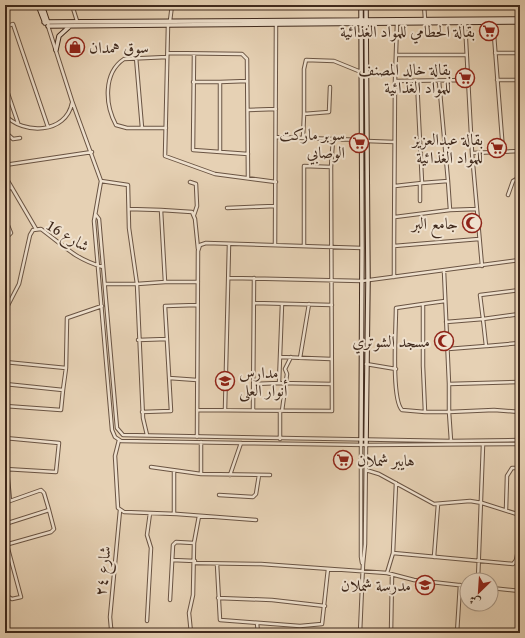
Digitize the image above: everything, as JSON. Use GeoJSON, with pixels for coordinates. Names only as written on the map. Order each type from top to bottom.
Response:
{"type":"FeatureCollection","features":[{"type":"Feature","properties":{"kind":"street"},"geometry":{"type":"LineString","coordinates":[[38,5],[44,22],[48,24],[72,25],[169,23],[520,22]]}},
{"type":"Feature","properties":{"kind":"street"},"geometry":{"type":"LineString","coordinates":[[42,5],[72,101],[92,152],[101,181],[94,221],[112,430],[115,437],[119,440],[241,443],[360,445],[520,444]]}},
{"type":"Feature","properties":{"kind":"street"},"geometry":{"type":"LineString","coordinates":[[72,5],[77,21]]}},
{"type":"Feature","properties":{"kind":"street"},"geometry":{"type":"LineString","coordinates":[[172,5],[169,23],[165,156],[215,174],[276,182]]}},
{"type":"Feature","properties":{"kind":"street"},"geometry":{"type":"LineString","coordinates":[[361,5],[362,281],[360,445],[361,557],[363,564]]}},
{"type":"Feature","properties":{"kind":"street"},"geometry":{"type":"LineString","coordinates":[[360,633],[362,572],[365,557],[368,281],[366,5]]}},
{"type":"Feature","properties":{"kind":"street"},"geometry":{"type":"LineString","coordinates":[[424,5],[425,20]]}},
{"type":"Feature","properties":{"kind":"street"},"geometry":{"type":"LineString","coordinates":[[366,22],[520,19]]}},
{"type":"Feature","properties":{"kind":"street"},"geometry":{"type":"LineString","coordinates":[[48,24],[77,21],[169,23]]}},
{"type":"Feature","properties":{"kind":"street"},"geometry":{"type":"LineString","coordinates":[[465,22],[472,152],[482,266]]}},
{"type":"Feature","properties":{"kind":"street"},"geometry":{"type":"LineString","coordinates":[[493,22],[496,80],[503,151]]}},
{"type":"Feature","properties":{"kind":"street"},"geometry":{"type":"LineString","coordinates":[[275,244],[276,23]]}},
{"type":"Feature","properties":{"kind":"street"},"geometry":{"type":"LineString","coordinates":[[394,277],[396,23]]}},
{"type":"Feature","properties":{"kind":"street"},"geometry":{"type":"LineString","coordinates":[[5,27],[13,24],[48,127]]}},
{"type":"Feature","properties":{"kind":"street"},"geometry":{"type":"LineString","coordinates":[[56,50],[59,36],[63,31],[72,25]]}},
{"type":"Feature","properties":{"kind":"street"},"geometry":{"type":"LineString","coordinates":[[495,53],[520,53]]}},
{"type":"Feature","properties":{"kind":"street"},"geometry":{"type":"LineString","coordinates":[[194,54],[193,150],[248,154]]}},
{"type":"Feature","properties":{"kind":"street"},"geometry":{"type":"LineString","coordinates":[[166,128],[120,128],[116,125],[107,96],[109,82],[120,61],[124,59],[168,55],[242,54],[247,59],[248,178]]}},
{"type":"Feature","properties":{"kind":"street"},"geometry":{"type":"LineString","coordinates":[[396,55],[466,55]]}},
{"type":"Feature","properties":{"kind":"street"},"geometry":{"type":"LineString","coordinates":[[136,58],[142,128]]}},
{"type":"Feature","properties":{"kind":"street"},"geometry":{"type":"LineString","coordinates":[[303,138],[304,68],[306,60],[334,61],[361,72]]}},
{"type":"Feature","properties":{"kind":"street"},"geometry":{"type":"LineString","coordinates":[[395,81],[467,80]]}},
{"type":"Feature","properties":{"kind":"street"},"geometry":{"type":"LineString","coordinates":[[496,80],[520,80]]}},
{"type":"Feature","properties":{"kind":"street"},"geometry":{"type":"LineString","coordinates":[[193,82],[247,81]]}},
{"type":"Feature","properties":{"kind":"street"},"geometry":{"type":"LineString","coordinates":[[417,81],[421,183],[420,201]]}},
{"type":"Feature","properties":{"kind":"street"},"geometry":{"type":"LineString","coordinates":[[439,81],[450,210]]}},
{"type":"Feature","properties":{"kind":"street"},"geometry":{"type":"LineString","coordinates":[[220,82],[220,152]]}},
{"type":"Feature","properties":{"kind":"street"},"geometry":{"type":"LineString","coordinates":[[5,85],[18,124]]}},
{"type":"Feature","properties":{"kind":"street"},"geometry":{"type":"LineString","coordinates":[[304,114],[329,112],[330,87]]}},
{"type":"Feature","properties":{"kind":"street"},"geometry":{"type":"LineString","coordinates":[[5,115],[18,124],[37,128],[48,127],[61,122],[66,118],[70,112],[72,101]]}},
{"type":"Feature","properties":{"kind":"street"},"geometry":{"type":"LineString","coordinates":[[248,110],[276,109]]}},
{"type":"Feature","properties":{"kind":"street"},"geometry":{"type":"LineString","coordinates":[[5,132],[13,139],[20,138]]}},
{"type":"Feature","properties":{"kind":"street"},"geometry":{"type":"LineString","coordinates":[[276,137],[362,140]]}},
{"type":"Feature","properties":{"kind":"street"},"geometry":{"type":"LineString","coordinates":[[197,410],[332,411],[331,359],[333,280],[331,167],[333,140]]}},
{"type":"Feature","properties":{"kind":"street"},"geometry":{"type":"LineString","coordinates":[[367,141],[394,142]]}},
{"type":"Feature","properties":{"kind":"street"},"geometry":{"type":"LineString","coordinates":[[472,152],[520,151]]}},
{"type":"Feature","properties":{"kind":"street"},"geometry":{"type":"LineString","coordinates":[[5,165],[92,152]]}},
{"type":"Feature","properties":{"kind":"street"},"geometry":{"type":"LineString","coordinates":[[304,246],[304,166],[331,167]]}},
{"type":"Feature","properties":{"kind":"street"},"geometry":{"type":"LineString","coordinates":[[5,176],[36,229]]}},
{"type":"Feature","properties":{"kind":"street"},"geometry":{"type":"LineString","coordinates":[[508,195],[513,181],[520,177]]}},
{"type":"Feature","properties":{"kind":"street"},"geometry":{"type":"LineString","coordinates":[[101,181],[128,185],[129,228],[137,284],[142,412],[147,435]]}},
{"type":"Feature","properties":{"kind":"street"},"geometry":{"type":"LineString","coordinates":[[190,182],[196,184],[197,206],[194,216],[198,251],[197,437]]}},
{"type":"Feature","properties":{"kind":"street"},"geometry":{"type":"LineString","coordinates":[[395,186],[448,182]]}},
{"type":"Feature","properties":{"kind":"street"},"geometry":{"type":"LineString","coordinates":[[5,192],[11,187]]}},
{"type":"Feature","properties":{"kind":"street"},"geometry":{"type":"LineString","coordinates":[[227,208],[275,206]]}},
{"type":"Feature","properties":{"kind":"street"},"geometry":{"type":"LineString","coordinates":[[129,209],[192,212],[194,216]]}},
{"type":"Feature","properties":{"kind":"street"},"geometry":{"type":"LineString","coordinates":[[395,217],[450,210],[477,209]]}},
{"type":"Feature","properties":{"kind":"street"},"geometry":{"type":"LineString","coordinates":[[161,210],[165,282]]}},
{"type":"Feature","properties":{"kind":"street"},"geometry":{"type":"LineString","coordinates":[[96,215],[99,218],[104,267],[117,428],[123,435],[360,440],[520,440]]}},
{"type":"Feature","properties":{"kind":"street"},"geometry":{"type":"LineString","coordinates":[[5,218],[11,233],[5,239]]}},
{"type":"Feature","properties":{"kind":"street","name":"شارع 16"},"geometry":{"type":"LineString","coordinates":[[5,311],[19,284],[30,235],[33,230],[41,229],[72,254],[104,267]]}},
{"type":"Feature","properties":{"kind":"street"},"geometry":{"type":"LineString","coordinates":[[394,246],[479,239]]}},
{"type":"Feature","properties":{"kind":"street"},"geometry":{"type":"LineString","coordinates":[[198,251],[200,245],[206,243],[275,244],[362,248]]}},
{"type":"Feature","properties":{"kind":"street"},"geometry":{"type":"LineString","coordinates":[[225,410],[229,244]]}},
{"type":"Feature","properties":{"kind":"street"},"geometry":{"type":"LineString","coordinates":[[229,278],[368,281],[519,260],[520,294]]}},
{"type":"Feature","properties":{"kind":"street"},"geometry":{"type":"LineString","coordinates":[[444,271],[451,441]]}},
{"type":"Feature","properties":{"kind":"street"},"geometry":{"type":"LineString","coordinates":[[253,410],[254,278]]}},
{"type":"Feature","properties":{"kind":"street"},"geometry":{"type":"LineString","coordinates":[[105,284],[198,282]]}},
{"type":"Feature","properties":{"kind":"street"},"geometry":{"type":"LineString","coordinates":[[486,346],[480,295],[520,290]]}},
{"type":"Feature","properties":{"kind":"street"},"geometry":{"type":"LineString","coordinates":[[445,301],[396,308],[397,404],[402,410],[425,412],[494,410],[520,412]]}},
{"type":"Feature","properties":{"kind":"street"},"geometry":{"type":"LineString","coordinates":[[254,303],[332,305]]}},
{"type":"Feature","properties":{"kind":"street"},"geometry":{"type":"LineString","coordinates":[[278,383],[282,304]]}},
{"type":"Feature","properties":{"kind":"street"},"geometry":{"type":"LineString","coordinates":[[300,358],[309,304]]}},
{"type":"Feature","properties":{"kind":"street"},"geometry":{"type":"LineString","coordinates":[[423,304],[425,412]]}},
{"type":"Feature","properties":{"kind":"street"},"geometry":{"type":"LineString","coordinates":[[142,412],[171,411],[165,306],[197,305]]}},
{"type":"Feature","properties":{"kind":"street"},"geometry":{"type":"LineString","coordinates":[[5,406],[62,410],[66,368],[67,318],[102,306]]}},
{"type":"Feature","properties":{"kind":"street"},"geometry":{"type":"LineString","coordinates":[[446,322],[520,314]]}},
{"type":"Feature","properties":{"kind":"street"},"geometry":{"type":"LineString","coordinates":[[138,340],[166,339]]}},
{"type":"Feature","properties":{"kind":"street"},"geometry":{"type":"LineString","coordinates":[[448,349],[520,343]]}},
{"type":"Feature","properties":{"kind":"street"},"geometry":{"type":"LineString","coordinates":[[280,357],[331,359]]}},
{"type":"Feature","properties":{"kind":"street"},"geometry":{"type":"LineString","coordinates":[[280,438],[281,411],[287,371],[285,369],[291,357]]}},
{"type":"Feature","properties":{"kind":"street"},"geometry":{"type":"LineString","coordinates":[[5,362],[66,368]]}},
{"type":"Feature","properties":{"kind":"street"},"geometry":{"type":"LineString","coordinates":[[366,364],[396,369]]}},
{"type":"Feature","properties":{"kind":"street"},"geometry":{"type":"LineString","coordinates":[[169,378],[197,380]]}},
{"type":"Feature","properties":{"kind":"street"},"geometry":{"type":"LineString","coordinates":[[449,384],[520,382]]}},
{"type":"Feature","properties":{"kind":"street"},"geometry":{"type":"LineString","coordinates":[[5,384],[63,390]]}},
{"type":"Feature","properties":{"kind":"street"},"geometry":{"type":"LineString","coordinates":[[253,384],[332,384]]}},
{"type":"Feature","properties":{"kind":"street"},"geometry":{"type":"LineString","coordinates":[[5,438],[59,443],[56,472],[6,469],[10,501]]}},
{"type":"Feature","properties":{"kind":"street","name":"شارع ٢٤"},"geometry":{"type":"LineString","coordinates":[[114,633],[111,628],[110,617],[120,510],[118,508],[115,456],[119,440]]}},
{"type":"Feature","properties":{"kind":"street"},"geometry":{"type":"LineString","coordinates":[[201,442],[201,474]]}},
{"type":"Feature","properties":{"kind":"street"},"geometry":{"type":"LineString","coordinates":[[230,475],[241,443]]}},
{"type":"Feature","properties":{"kind":"street"},"geometry":{"type":"LineString","coordinates":[[478,572],[483,444]]}},
{"type":"Feature","properties":{"kind":"street"},"geometry":{"type":"LineString","coordinates":[[151,467],[201,474],[270,475]]}},
{"type":"Feature","properties":{"kind":"street"},"geometry":{"type":"LineString","coordinates":[[506,510],[507,476],[512,468],[520,468]]}},
{"type":"Feature","properties":{"kind":"street"},"geometry":{"type":"LineString","coordinates":[[366,470],[396,483],[428,501],[438,504],[456,501],[482,503],[519,514]]}},
{"type":"Feature","properties":{"kind":"street"},"geometry":{"type":"LineString","coordinates":[[174,471],[174,514]]}},
{"type":"Feature","properties":{"kind":"street"},"geometry":{"type":"LineString","coordinates":[[218,496],[253,497],[256,494],[259,475]]}},
{"type":"Feature","properties":{"kind":"street"},"geometry":{"type":"LineString","coordinates":[[387,573],[393,553],[396,483]]}},
{"type":"Feature","properties":{"kind":"street"},"geometry":{"type":"LineString","coordinates":[[5,503],[41,490],[44,493],[54,529],[51,532],[6,545],[21,597],[12,599],[5,595]]}},
{"type":"Feature","properties":{"kind":"street"},"geometry":{"type":"LineString","coordinates":[[434,557],[438,504]]}},
{"type":"Feature","properties":{"kind":"street"},"geometry":{"type":"LineString","coordinates":[[5,524],[49,510]]}},
{"type":"Feature","properties":{"kind":"street"},"geometry":{"type":"LineString","coordinates":[[120,510],[124,512],[256,520]]}},
{"type":"Feature","properties":{"kind":"street"},"geometry":{"type":"LineString","coordinates":[[147,621],[151,548],[147,535],[150,513]]}},
{"type":"Feature","properties":{"kind":"street"},"geometry":{"type":"LineString","coordinates":[[191,633],[189,612],[193,595],[195,562],[194,543],[198,516]]}},
{"type":"Feature","properties":{"kind":"street"},"geometry":{"type":"LineString","coordinates":[[393,553],[514,563],[520,541]]}},
{"type":"Feature","properties":{"kind":"street"},"geometry":{"type":"LineString","coordinates":[[170,600],[174,543],[194,543]]}},
{"type":"Feature","properties":{"kind":"street"},"geometry":{"type":"LineString","coordinates":[[172,560],[217,564],[261,564],[387,573],[414,580],[459,585]]}},
{"type":"Feature","properties":{"kind":"street"},"geometry":{"type":"LineString","coordinates":[[217,564],[220,620],[320,626],[323,622],[328,569]]}},
{"type":"Feature","properties":{"kind":"street"},"geometry":{"type":"LineString","coordinates":[[392,575],[391,632],[413,633]]}},
{"type":"Feature","properties":{"kind":"street"},"geometry":{"type":"LineString","coordinates":[[499,589],[520,591]]}},
{"type":"Feature","properties":{"kind":"street"},"geometry":{"type":"LineString","coordinates":[[218,598],[272,600],[325,606]]}},
{"type":"Feature","properties":{"kind":"street"},"geometry":{"type":"LineString","coordinates":[[457,633],[459,601]]}},
{"type":"Feature","properties":{"kind":"street"},"geometry":{"type":"LineString","coordinates":[[258,623],[258,633]]}},
{"type":"Feature","properties":{"kind":"place","name":"بقالة الحطامي للمواد الغذائية"},"geometry":{"type":"Point","coordinates":[489,31]}},
{"type":"Feature","properties":{"kind":"place","name":"سوق همدان"},"geometry":{"type":"Point","coordinates":[75,47]}},
{"type":"Feature","properties":{"kind":"place","name":"بقالة خالد المصنف للمواد الغذائية"},"geometry":{"type":"Point","coordinates":[465,78]}},
{"type":"Feature","properties":{"kind":"place","name":"سوبر ماركت الوصابي"},"geometry":{"type":"Point","coordinates":[359,143]}},
{"type":"Feature","properties":{"kind":"place","name":"بقالة عبدالعزيز للمواد الغذائية"},"geometry":{"type":"Point","coordinates":[497,148]}},
{"type":"Feature","properties":{"kind":"place","name":"جامع البر"},"geometry":{"type":"Point","coordinates":[472,223]}},
{"type":"Feature","properties":{"kind":"place","name":"مسجد الشوتري"},"geometry":{"type":"Point","coordinates":[444,341]}},
{"type":"Feature","properties":{"kind":"place","name":"مدارس أنوار العلى"},"geometry":{"type":"Point","coordinates":[225,381]}},
{"type":"Feature","properties":{"kind":"place","name":"هايبر شملان"},"geometry":{"type":"Point","coordinates":[343,460]}},
{"type":"Feature","properties":{"kind":"place","name":"مدرسة شملان"},"geometry":{"type":"Point","coordinates":[425,585]}}]}
